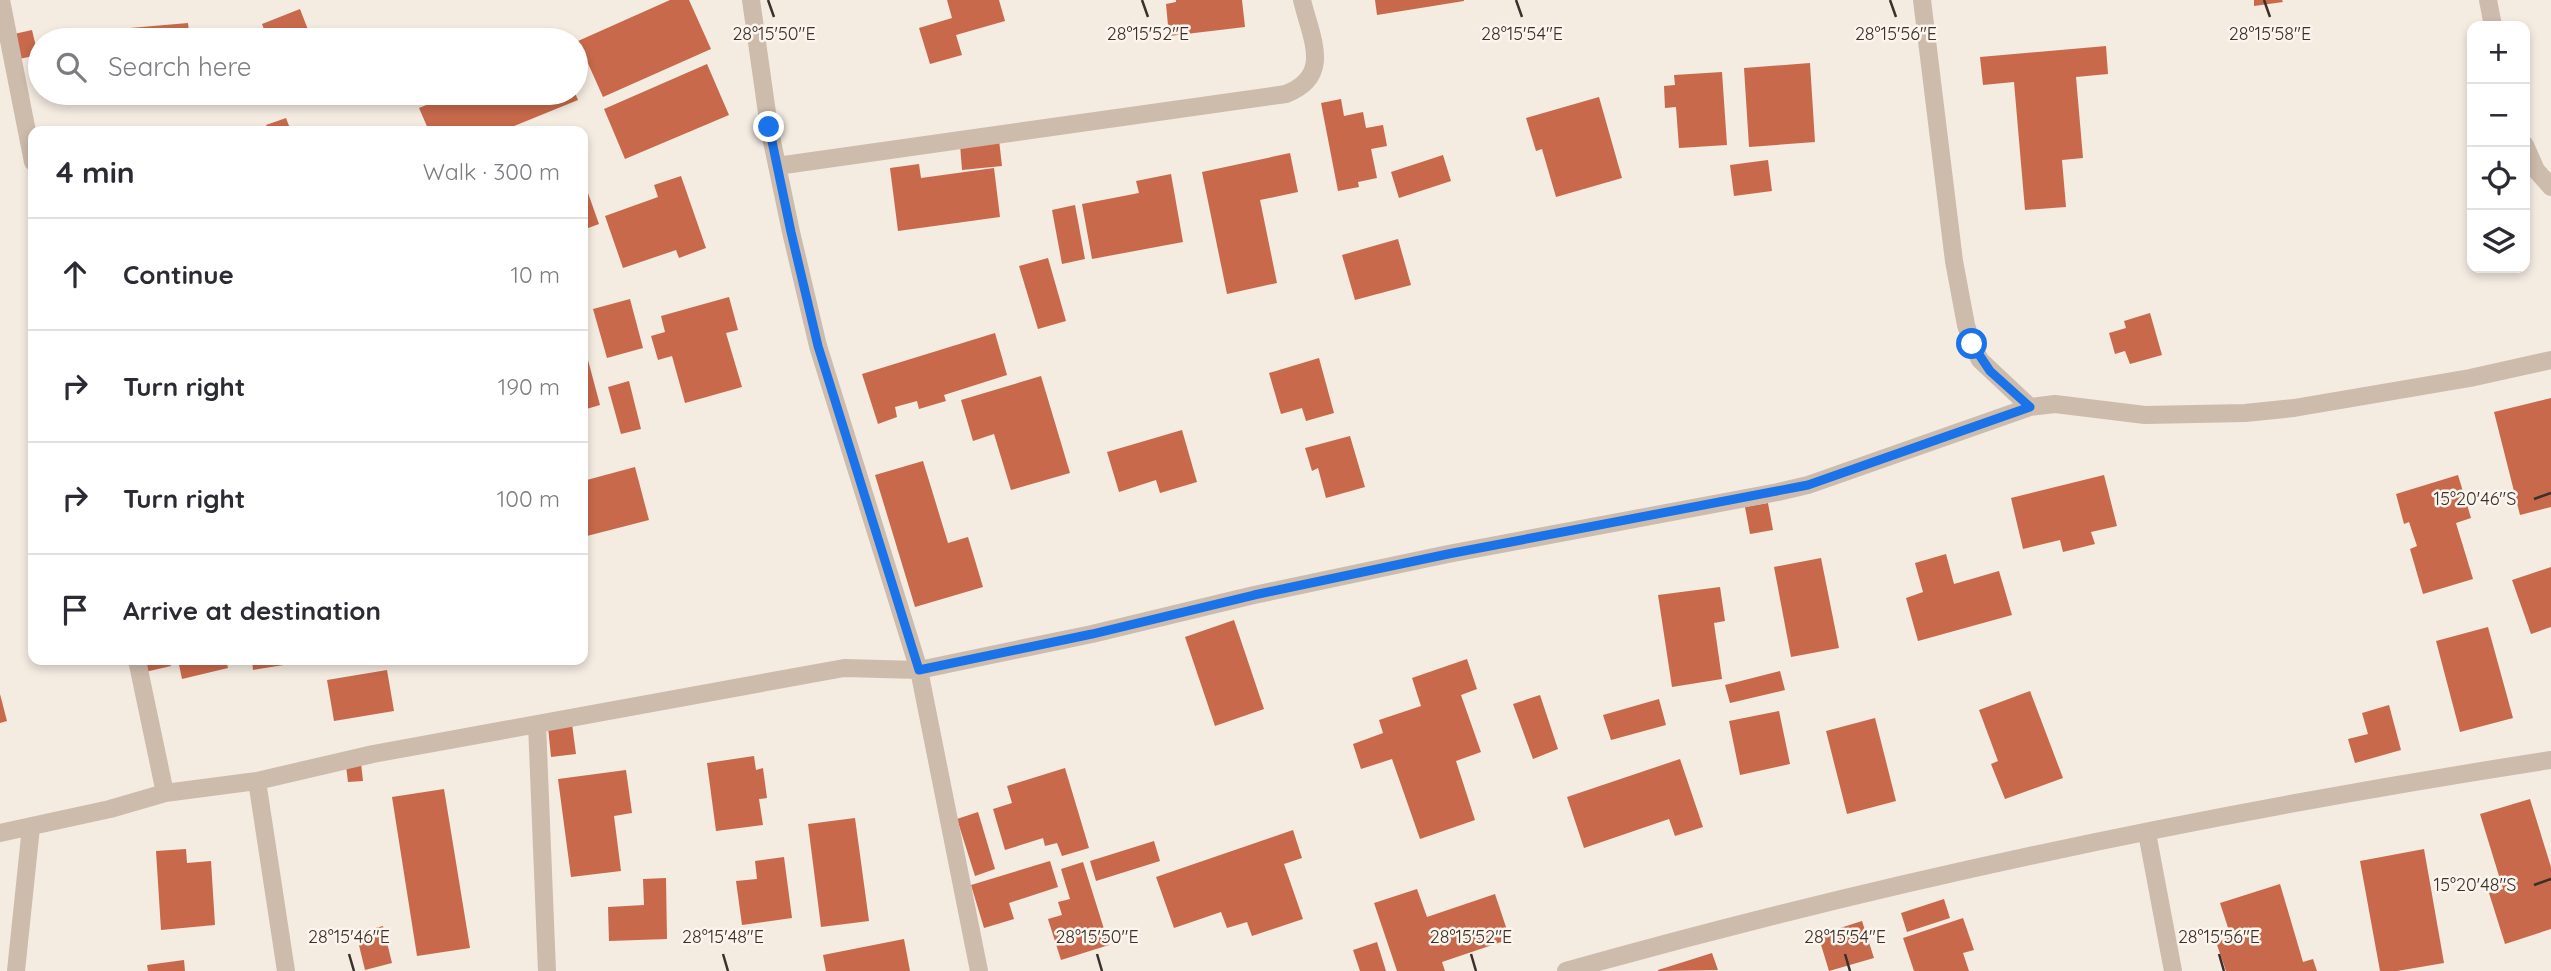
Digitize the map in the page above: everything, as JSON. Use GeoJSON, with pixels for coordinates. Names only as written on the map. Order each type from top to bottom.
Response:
{"type":"FeatureCollection","features":[{"type":"Feature","properties":{"kind":"street"},"geometry":{"type":"LineString","coordinates":[[1,0],[28,137]]}},
{"type":"Feature","properties":{"kind":"street"},"geometry":{"type":"LineString","coordinates":[[751,0],[777,166],[818,346],[919,670],[979,971]]}},
{"type":"Feature","properties":{"kind":"street"},"geometry":{"type":"LineString","coordinates":[[777,166],[1286,94],[1308,82],[1314,72],[1315,57],[1302,0]]}},
{"type":"Feature","properties":{"kind":"street"},"geometry":{"type":"LineString","coordinates":[[1922,0],[1954,261],[1966,325],[1980,360],[2030,407]]}},
{"type":"Feature","properties":{"kind":"street"},"geometry":{"type":"LineString","coordinates":[[2488,0],[2492,21]]}},
{"type":"Feature","properties":{"kind":"street"},"geometry":{"type":"LineString","coordinates":[[2526,147],[2536,170],[2551,187]]}},
{"type":"Feature","properties":{"kind":"street"},"geometry":{"type":"LineString","coordinates":[[0,833],[110,809],[165,793],[257,781],[373,754],[844,667],[919,670],[1435,557],[1808,485],[2030,407],[2055,404],[2145,415],[2245,413],[2294,408],[2429,385],[2551,360]]}},
{"type":"Feature","properties":{"kind":"street"},"geometry":{"type":"LineString","coordinates":[[138,665],[165,793]]}},
{"type":"Feature","properties":{"kind":"street"},"geometry":{"type":"LineString","coordinates":[[537,724],[547,971]]}},
{"type":"Feature","properties":{"kind":"street"},"geometry":{"type":"LineString","coordinates":[[1566,971],[1844,897],[2269,808],[2551,760]]}},
{"type":"Feature","properties":{"kind":"street"},"geometry":{"type":"LineString","coordinates":[[257,781],[286,971]]}},
{"type":"Feature","properties":{"kind":"street"},"geometry":{"type":"LineString","coordinates":[[16,971],[32,827]]}},
{"type":"Feature","properties":{"kind":"street"},"geometry":{"type":"LineString","coordinates":[[2147,833],[2173,971]]}},
{"type":"Feature","properties":{"kind":"building"},"geometry":{"type":"Polygon","coordinates":[[[670,0],[689,0],[711,49],[603,97],[588,63],[588,37],[670,0]]]}},
{"type":"Feature","properties":{"kind":"building"},"geometry":{"type":"Polygon","coordinates":[[[947,0],[999,0],[1005,21],[956,35],[962,55],[930,64],[919,28],[952,18],[947,0]]]}},
{"type":"Feature","properties":{"kind":"building"},"geometry":{"type":"Polygon","coordinates":[[[1176,0],[1242,0],[1245,27],[1169,36],[1166,4],[1176,0]]]}},
{"type":"Feature","properties":{"kind":"building"},"geometry":{"type":"Polygon","coordinates":[[[1375,0],[1464,0],[1464,1],[1377,15],[1375,0]]]}},
{"type":"Feature","properties":{"kind":"building"},"geometry":{"type":"Polygon","coordinates":[[[2254,0],[2282,0],[2283,2],[2254,6],[2254,0]]]}},
{"type":"Feature","properties":{"kind":"building"},"geometry":{"type":"Polygon","coordinates":[[[300,9],[307,28],[264,28],[262,24],[300,9]]]}},
{"type":"Feature","properties":{"kind":"building"},"geometry":{"type":"Polygon","coordinates":[[[188,23],[189,28],[130,28],[188,23]]]}},
{"type":"Feature","properties":{"kind":"building"},"geometry":{"type":"Polygon","coordinates":[[[28,31],[28,57],[19,59],[14,34],[28,31]]]}},
{"type":"Feature","properties":{"kind":"building"},"geometry":{"type":"Polygon","coordinates":[[[2106,46],[2108,74],[2076,77],[2083,158],[2062,160],[2066,207],[2025,210],[2014,82],[1983,85],[1980,57],[2106,46]]]}},
{"type":"Feature","properties":{"kind":"building"},"geometry":{"type":"Polygon","coordinates":[[[1810,63],[1815,142],[1749,147],[1744,68],[1810,63]]]}},
{"type":"Feature","properties":{"kind":"building"},"geometry":{"type":"Polygon","coordinates":[[[707,64],[729,115],[625,159],[604,109],[707,64]]]}},
{"type":"Feature","properties":{"kind":"building"},"geometry":{"type":"Polygon","coordinates":[[[1722,72],[1727,145],[1679,148],[1676,107],[1665,108],[1664,86],[1675,85],[1674,75],[1722,72]]]}},
{"type":"Feature","properties":{"kind":"building"},"geometry":{"type":"Polygon","coordinates":[[[1599,97],[1622,178],[1556,197],[1542,149],[1536,151],[1526,118],[1599,97]]]}},
{"type":"Feature","properties":{"kind":"building"},"geometry":{"type":"Polygon","coordinates":[[[1341,99],[1344,116],[1363,112],[1366,128],[1383,125],[1387,146],[1371,149],[1377,178],[1358,182],[1359,187],[1338,191],[1321,103],[1341,99]]]}},
{"type":"Feature","properties":{"kind":"building"},"geometry":{"type":"Polygon","coordinates":[[[426,105],[566,105],[514,126],[427,126],[419,108],[426,105]]]}},
{"type":"Feature","properties":{"kind":"building"},"geometry":{"type":"Polygon","coordinates":[[[286,118],[289,126],[266,126],[286,118]]]}},
{"type":"Feature","properties":{"kind":"building"},"geometry":{"type":"Polygon","coordinates":[[[999,140],[1002,166],[962,170],[960,144],[999,140]]]}},
{"type":"Feature","properties":{"kind":"building"},"geometry":{"type":"Polygon","coordinates":[[[1290,153],[1298,192],[1260,200],[1277,283],[1227,294],[1202,172],[1290,153]]]}},
{"type":"Feature","properties":{"kind":"building"},"geometry":{"type":"Polygon","coordinates":[[[1443,155],[1451,181],[1399,198],[1391,172],[1443,155]]]}},
{"type":"Feature","properties":{"kind":"building"},"geometry":{"type":"Polygon","coordinates":[[[1768,160],[1772,191],[1734,196],[1730,165],[1768,160]]]}},
{"type":"Feature","properties":{"kind":"building"},"geometry":{"type":"Polygon","coordinates":[[[919,164],[921,178],[994,168],[1000,217],[898,231],[890,168],[919,164]]]}},
{"type":"Feature","properties":{"kind":"building"},"geometry":{"type":"Polygon","coordinates":[[[1171,174],[1183,242],[1092,259],[1082,204],[1139,193],[1136,181],[1171,174]]]}},
{"type":"Feature","properties":{"kind":"building"},"geometry":{"type":"Polygon","coordinates":[[[681,176],[706,248],[679,258],[676,250],[623,268],[605,216],[658,197],[654,185],[681,176]]]}},
{"type":"Feature","properties":{"kind":"building"},"geometry":{"type":"Polygon","coordinates":[[[588,193],[599,224],[588,228],[588,193]]]}},
{"type":"Feature","properties":{"kind":"building"},"geometry":{"type":"Polygon","coordinates":[[[1075,205],[1085,259],[1062,264],[1052,210],[1075,205]]]}},
{"type":"Feature","properties":{"kind":"building"},"geometry":{"type":"Polygon","coordinates":[[[1398,239],[1411,285],[1355,300],[1342,255],[1398,239]]]}},
{"type":"Feature","properties":{"kind":"building"},"geometry":{"type":"Polygon","coordinates":[[[1048,258],[1066,321],[1038,329],[1019,266],[1048,258]]]}},
{"type":"Feature","properties":{"kind":"building"},"geometry":{"type":"Polygon","coordinates":[[[729,297],[738,330],[726,333],[742,387],[685,403],[672,356],[658,360],[651,336],[665,332],[661,316],[729,297]]]}},
{"type":"Feature","properties":{"kind":"building"},"geometry":{"type":"Polygon","coordinates":[[[630,299],[643,348],[607,358],[593,309],[630,299]]]}},
{"type":"Feature","properties":{"kind":"building"},"geometry":{"type":"Polygon","coordinates":[[[2150,313],[2162,355],[2130,364],[2125,351],[2115,354],[2109,333],[2126,328],[2124,321],[2150,313]]]}},
{"type":"Feature","properties":{"kind":"building"},"geometry":{"type":"Polygon","coordinates":[[[995,333],[1007,375],[944,395],[946,401],[919,409],[917,401],[895,407],[897,417],[878,424],[862,374],[995,333]]]}},
{"type":"Feature","properties":{"kind":"building"},"geometry":{"type":"Polygon","coordinates":[[[1319,358],[1334,413],[1306,421],[1302,408],[1281,414],[1269,373],[1319,358]]]}},
{"type":"Feature","properties":{"kind":"building"},"geometry":{"type":"Polygon","coordinates":[[[588,360],[600,405],[588,409],[588,360]]]}},
{"type":"Feature","properties":{"kind":"building"},"geometry":{"type":"Polygon","coordinates":[[[1041,376],[1070,473],[1011,490],[994,434],[973,441],[961,400],[1041,376]]]}},
{"type":"Feature","properties":{"kind":"building"},"geometry":{"type":"Polygon","coordinates":[[[629,381],[641,429],[621,434],[608,387],[629,381]]]}},
{"type":"Feature","properties":{"kind":"building"},"geometry":{"type":"Polygon","coordinates":[[[2551,398],[2551,507],[2520,515],[2494,412],[2551,398]]]}},
{"type":"Feature","properties":{"kind":"building"},"geometry":{"type":"Polygon","coordinates":[[[1182,430],[1197,482],[1160,493],[1156,480],[1119,492],[1107,452],[1182,430]]]}},
{"type":"Feature","properties":{"kind":"building"},"geometry":{"type":"Polygon","coordinates":[[[1350,436],[1365,487],[1326,498],[1318,468],[1312,471],[1305,448],[1350,436]]]}},
{"type":"Feature","properties":{"kind":"building"},"geometry":{"type":"Polygon","coordinates":[[[923,461],[948,543],[968,537],[983,587],[915,607],[875,475],[923,461]]]}},
{"type":"Feature","properties":{"kind":"building"},"geometry":{"type":"Polygon","coordinates":[[[635,467],[649,520],[588,536],[588,480],[635,467]]]}},
{"type":"Feature","properties":{"kind":"building"},"geometry":{"type":"Polygon","coordinates":[[[2104,475],[2117,526],[2091,532],[2095,544],[2063,552],[2060,540],[2023,549],[2011,498],[2104,475]]]}},
{"type":"Feature","properties":{"kind":"building"},"geometry":{"type":"Polygon","coordinates":[[[2458,475],[2471,518],[2456,523],[2473,579],[2423,594],[2410,549],[2417,546],[2409,522],[2404,524],[2396,494],[2458,475]]]}},
{"type":"Feature","properties":{"kind":"building"},"geometry":{"type":"Polygon","coordinates":[[[1768,503],[1773,530],[1750,534],[1745,507],[1768,503]]]}},
{"type":"Feature","properties":{"kind":"building"},"geometry":{"type":"Polygon","coordinates":[[[1946,554],[1954,584],[1999,571],[2012,615],[1918,641],[1906,598],[1923,592],[1915,563],[1946,554]]]}},
{"type":"Feature","properties":{"kind":"building"},"geometry":{"type":"Polygon","coordinates":[[[1821,558],[1839,648],[1791,657],[1774,567],[1821,558]]]}},
{"type":"Feature","properties":{"kind":"building"},"geometry":{"type":"Polygon","coordinates":[[[2551,567],[2551,627],[2531,634],[2512,580],[2551,567]]]}},
{"type":"Feature","properties":{"kind":"building"},"geometry":{"type":"Polygon","coordinates":[[[1720,587],[1725,621],[1714,623],[1722,679],[1672,687],[1658,595],[1720,587]]]}},
{"type":"Feature","properties":{"kind":"building"},"geometry":{"type":"Polygon","coordinates":[[[1234,620],[1264,709],[1215,726],[1185,637],[1234,620]]]}},
{"type":"Feature","properties":{"kind":"building"},"geometry":{"type":"Polygon","coordinates":[[[2488,627],[2513,718],[2460,732],[2436,641],[2488,627]]]}},
{"type":"Feature","properties":{"kind":"building"},"geometry":{"type":"Polygon","coordinates":[[[1467,659],[1477,689],[1461,695],[1481,752],[1456,761],[1475,820],[1420,839],[1392,759],[1361,769],[1353,744],[1383,733],[1379,720],[1421,706],[1412,678],[1467,659]]]}},
{"type":"Feature","properties":{"kind":"building"},"geometry":{"type":"Polygon","coordinates":[[[143,665],[171,666],[145,672],[143,665]]]}},
{"type":"Feature","properties":{"kind":"building"},"geometry":{"type":"Polygon","coordinates":[[[179,665],[227,665],[228,668],[182,679],[179,665]]]}},
{"type":"Feature","properties":{"kind":"building"},"geometry":{"type":"Polygon","coordinates":[[[252,665],[284,665],[253,670],[252,665]]]}},
{"type":"Feature","properties":{"kind":"building"},"geometry":{"type":"Polygon","coordinates":[[[387,670],[394,711],[334,721],[327,680],[387,670]]]}},
{"type":"Feature","properties":{"kind":"building"},"geometry":{"type":"Polygon","coordinates":[[[1780,671],[1785,690],[1730,703],[1725,685],[1780,671]]]}},
{"type":"Feature","properties":{"kind":"building"},"geometry":{"type":"Polygon","coordinates":[[[2030,691],[2063,778],[2005,799],[1991,764],[1998,761],[1979,710],[2030,691]]]}},
{"type":"Feature","properties":{"kind":"building"},"geometry":{"type":"Polygon","coordinates":[[[0,694],[7,721],[0,723],[0,694]]]}},
{"type":"Feature","properties":{"kind":"building"},"geometry":{"type":"Polygon","coordinates":[[[1540,695],[1558,749],[1533,759],[1513,704],[1540,695]]]}},
{"type":"Feature","properties":{"kind":"building"},"geometry":{"type":"Polygon","coordinates":[[[1659,699],[1666,725],[1611,740],[1603,715],[1659,699]]]}},
{"type":"Feature","properties":{"kind":"building"},"geometry":{"type":"Polygon","coordinates":[[[2389,705],[2401,750],[2355,763],[2348,739],[2368,734],[2362,713],[2389,705]]]}},
{"type":"Feature","properties":{"kind":"building"},"geometry":{"type":"Polygon","coordinates":[[[1779,711],[1790,764],[1740,775],[1729,721],[1779,711]]]}},
{"type":"Feature","properties":{"kind":"building"},"geometry":{"type":"Polygon","coordinates":[[[1875,718],[1896,801],[1847,814],[1826,731],[1875,718]]]}},
{"type":"Feature","properties":{"kind":"building"},"geometry":{"type":"Polygon","coordinates":[[[572,724],[576,754],[551,757],[548,727],[572,724]]]}},
{"type":"Feature","properties":{"kind":"building"},"geometry":{"type":"Polygon","coordinates":[[[754,756],[756,770],[763,768],[767,798],[759,799],[763,825],[716,831],[707,763],[754,756]]]}},
{"type":"Feature","properties":{"kind":"building"},"geometry":{"type":"Polygon","coordinates":[[[1680,759],[1703,827],[1675,836],[1669,819],[1584,848],[1567,797],[1680,759]]]}},
{"type":"Feature","properties":{"kind":"building"},"geometry":{"type":"Polygon","coordinates":[[[361,763],[363,781],[348,782],[346,766],[361,763]]]}},
{"type":"Feature","properties":{"kind":"building"},"geometry":{"type":"Polygon","coordinates":[[[1065,768],[1089,848],[1062,856],[1057,843],[1045,846],[1043,838],[1005,850],[993,809],[1012,803],[1007,786],[1065,768]]]}},
{"type":"Feature","properties":{"kind":"building"},"geometry":{"type":"Polygon","coordinates":[[[626,770],[632,813],[614,816],[621,871],[571,877],[558,779],[626,770]]]}},
{"type":"Feature","properties":{"kind":"building"},"geometry":{"type":"Polygon","coordinates":[[[444,789],[470,948],[417,956],[392,797],[444,789]]]}},
{"type":"Feature","properties":{"kind":"building"},"geometry":{"type":"Polygon","coordinates":[[[2530,799],[2551,867],[2551,929],[2505,944],[2489,893],[2503,889],[2480,814],[2530,799]]]}},
{"type":"Feature","properties":{"kind":"building"},"geometry":{"type":"Polygon","coordinates":[[[978,812],[995,869],[975,876],[957,819],[978,812]]]}},
{"type":"Feature","properties":{"kind":"building"},"geometry":{"type":"Polygon","coordinates":[[[855,818],[869,921],[821,927],[808,824],[855,818]]]}},
{"type":"Feature","properties":{"kind":"building"},"geometry":{"type":"Polygon","coordinates":[[[1293,830],[1302,858],[1284,864],[1303,919],[1252,936],[1247,922],[1227,928],[1221,912],[1174,928],[1156,877],[1293,830]]]}},
{"type":"Feature","properties":{"kind":"building"},"geometry":{"type":"Polygon","coordinates":[[[1154,841],[1160,861],[1096,881],[1090,861],[1154,841]]]}},
{"type":"Feature","properties":{"kind":"building"},"geometry":{"type":"Polygon","coordinates":[[[186,849],[187,863],[211,861],[215,925],[161,930],[156,851],[186,849]]]}},
{"type":"Feature","properties":{"kind":"building"},"geometry":{"type":"Polygon","coordinates":[[[2424,849],[2444,963],[2397,971],[2380,971],[2360,861],[2424,849]]]}},
{"type":"Feature","properties":{"kind":"building"},"geometry":{"type":"Polygon","coordinates":[[[784,857],[792,918],[742,925],[736,881],[757,879],[755,861],[784,857]]]}},
{"type":"Feature","properties":{"kind":"building"},"geometry":{"type":"Polygon","coordinates":[[[1050,861],[1058,887],[1009,903],[1014,919],[984,928],[971,885],[1050,861]]]}},
{"type":"Feature","properties":{"kind":"building"},"geometry":{"type":"Polygon","coordinates":[[[1083,862],[1109,945],[1061,960],[1048,919],[1062,915],[1058,902],[1070,899],[1061,869],[1083,862]]]}},
{"type":"Feature","properties":{"kind":"building"},"geometry":{"type":"Polygon","coordinates":[[[666,878],[667,939],[609,941],[608,907],[644,905],[643,879],[666,878]]]}},
{"type":"Feature","properties":{"kind":"building"},"geometry":{"type":"Polygon","coordinates":[[[2280,884],[2303,962],[2313,959],[2317,971],[2226,971],[2216,942],[2231,937],[2220,903],[2280,884]]]}},
{"type":"Feature","properties":{"kind":"building"},"geometry":{"type":"Polygon","coordinates":[[[1417,889],[1427,917],[1495,894],[1510,939],[1442,962],[1445,971],[1397,971],[1374,903],[1417,889]]]}},
{"type":"Feature","properties":{"kind":"building"},"geometry":{"type":"Polygon","coordinates":[[[1944,899],[1950,918],[1907,932],[1901,913],[1944,899]]]}},
{"type":"Feature","properties":{"kind":"building"},"geometry":{"type":"Polygon","coordinates":[[[1963,918],[1974,950],[1963,953],[1969,971],[1914,971],[1903,938],[1963,918]]]}},
{"type":"Feature","properties":{"kind":"building"},"geometry":{"type":"Polygon","coordinates":[[[1862,921],[1874,958],[1829,971],[1818,935],[1862,921]]]}},
{"type":"Feature","properties":{"kind":"building"},"geometry":{"type":"Polygon","coordinates":[[[383,926],[392,963],[365,970],[356,933],[383,926]]]}},
{"type":"Feature","properties":{"kind":"building"},"geometry":{"type":"Polygon","coordinates":[[[904,939],[910,971],[826,971],[823,955],[904,939]]]}},
{"type":"Feature","properties":{"kind":"building"},"geometry":{"type":"Polygon","coordinates":[[[1377,942],[1386,971],[1360,971],[1353,950],[1377,942]]]}},
{"type":"Feature","properties":{"kind":"building"},"geometry":{"type":"Polygon","coordinates":[[[1712,953],[1718,970],[1658,971],[1658,970],[1712,953]]]}},
{"type":"Feature","properties":{"kind":"building"},"geometry":{"type":"Polygon","coordinates":[[[184,960],[185,971],[148,971],[147,965],[184,960]]]}},
{"type":"Feature","properties":{"kind":"route"},"geometry":{"type":"LineString","coordinates":[[769,127],[818,346],[919,670],[1448,554],[1808,485],[2030,407],[1990,371],[1980,360],[1972,344]]}}]}
